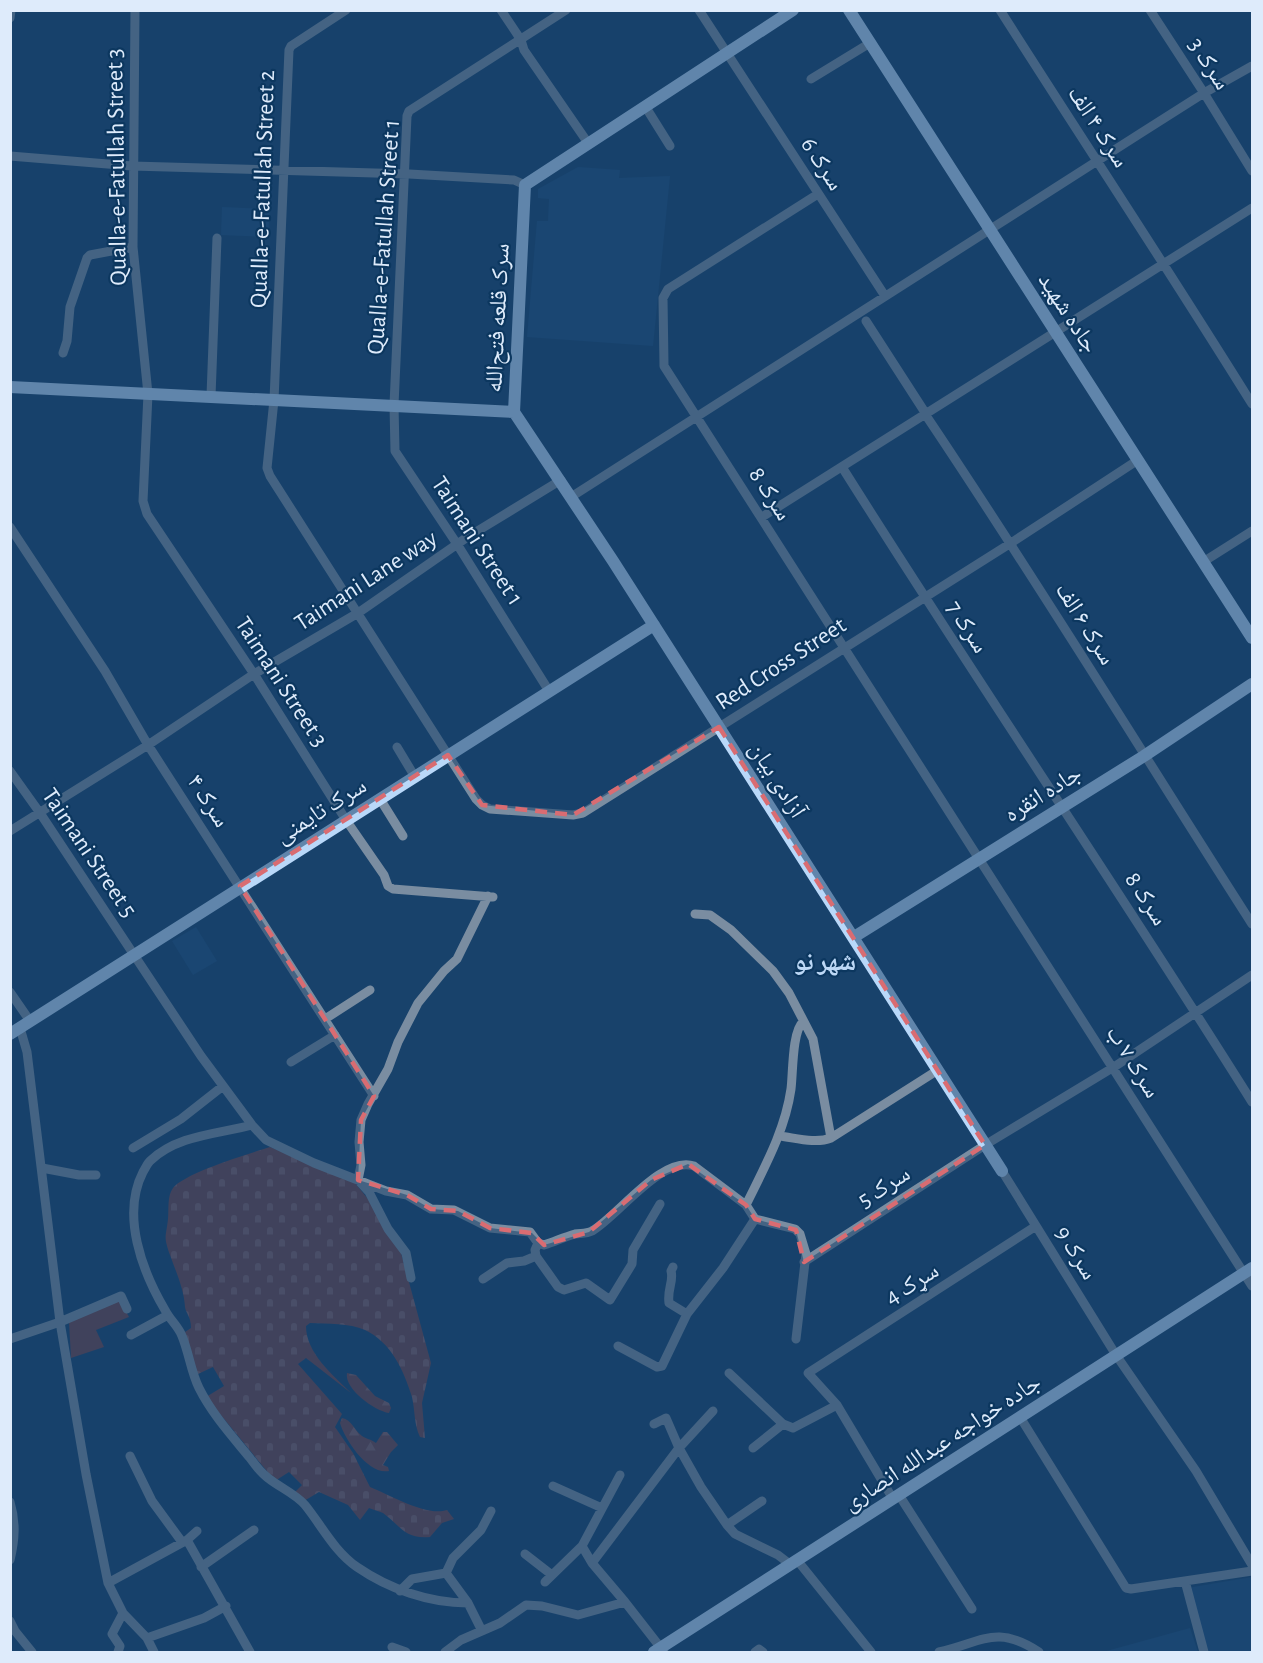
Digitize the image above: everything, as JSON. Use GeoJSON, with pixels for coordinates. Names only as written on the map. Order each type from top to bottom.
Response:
{"type":"FeatureCollection","features":[{"type":"Feature","properties":{"kind":"main road"},"geometry":{"type":"LineString","coordinates":[[525,185],[793,10]]}},
{"type":"Feature","properties":{"kind":"main road","name":"جاده شهید"},"geometry":{"type":"LineString","coordinates":[[849,10],[1252,638]]}},
{"type":"Feature","properties":{"kind":"main road","name":"سرک قلعه فتح‌الله"},"geometry":{"type":"LineString","coordinates":[[10,387],[514,412],[525,185]]}},
{"type":"Feature","properties":{"kind":"main road","name":"آزادی بیان"},"geometry":{"type":"LineString","coordinates":[[514,412],[654,624],[1002,1171]]}},
{"type":"Feature","properties":{"kind":"main road","name":"سرک تایمنی"},"geometry":{"type":"LineString","coordinates":[[20,1028],[654,624]]}},
{"type":"Feature","properties":{"kind":"main road","name":"جاده انقره"},"geometry":{"type":"LineString","coordinates":[[854,937],[1144,756],[1252,684]]}},
{"type":"Feature","properties":{"kind":"main road","name":"جاده خواجه عبدالله انصاری"},"geometry":{"type":"LineString","coordinates":[[659,1651],[1248,1271]]}},
{"type":"Feature","properties":{"kind":"street"},"geometry":{"type":"LineString","coordinates":[[10,18],[11,10]]}},
{"type":"Feature","properties":{"kind":"street","name":"Qualla-e-Fatullah Street 3"},"geometry":{"type":"LineString","coordinates":[[135,10],[133,247],[148,394]]}},
{"type":"Feature","properties":{"kind":"street","name":"Qualla-e-Fatullah Street 2"},"geometry":{"type":"LineString","coordinates":[[346,10],[291,46],[289,50],[274,400],[267,468],[358,613]]}},
{"type":"Feature","properties":{"kind":"street"},"geometry":{"type":"LineString","coordinates":[[501,10],[521,40],[524,51],[588,143]]}},
{"type":"Feature","properties":{"kind":"street","name":"Qualla-e-Fatullah Street 1"},"geometry":{"type":"LineString","coordinates":[[393,405],[403,174],[409,111],[567,10]]}},
{"type":"Feature","properties":{"kind":"street","name":"سرک 6"},"geometry":{"type":"LineString","coordinates":[[699,10],[885,296]]}},
{"type":"Feature","properties":{"kind":"street","name":"سرک ۴ الف"},"geometry":{"type":"LineString","coordinates":[[1000,10],[1095,161],[1165,264],[1252,404]]}},
{"type":"Feature","properties":{"kind":"street","name":"سرک 3"},"geometry":{"type":"LineString","coordinates":[[1150,10],[1252,171]]}},
{"type":"Feature","properties":{"kind":"street"},"geometry":{"type":"LineString","coordinates":[[811,79],[870,44]]}},
{"type":"Feature","properties":{"kind":"street"},"geometry":{"type":"LineString","coordinates":[[572,497],[1095,161],[1252,66]]}},
{"type":"Feature","properties":{"kind":"street"},"geometry":{"type":"LineString","coordinates":[[645,106],[670,146]]}},
{"type":"Feature","properties":{"kind":"street"},"geometry":{"type":"LineString","coordinates":[[10,156],[132,166],[403,174],[514,180],[525,185]]}},
{"type":"Feature","properties":{"kind":"street","name":"سرک 8"},"geometry":{"type":"LineString","coordinates":[[818,194],[665,293],[664,366],[979,859]]}},
{"type":"Feature","properties":{"kind":"street"},"geometry":{"type":"LineString","coordinates":[[762,517],[1252,208]]}},
{"type":"Feature","properties":{"kind":"street"},"geometry":{"type":"LineString","coordinates":[[211,396],[217,238]]}},
{"type":"Feature","properties":{"kind":"street"},"geometry":{"type":"LineString","coordinates":[[63,353],[67,341],[70,307],[87,258],[90,255],[133,247]]}},
{"type":"Feature","properties":{"kind":"street"},"geometry":{"type":"LineString","coordinates":[[866,321],[925,414]]}},
{"type":"Feature","properties":{"kind":"street","name":"Taimani Street 3"},"geometry":{"type":"LineString","coordinates":[[148,394],[144,501],[147,514],[254,674],[346,820],[384,875],[390,888],[490,897],[457,958],[418,1003],[374,1096]]}},
{"type":"Feature","properties":{"kind":"street","name":"Taimani Street 1"},"geometry":{"type":"LineString","coordinates":[[393,405],[395,451],[458,544],[549,691]]}},
{"type":"Feature","properties":{"kind":"street","name":"سرک ۶ الف"},"geometry":{"type":"LineString","coordinates":[[925,414],[1011,543],[1252,924]]}},
{"type":"Feature","properties":{"kind":"street","name":"Red Cross Street"},"geometry":{"type":"LineString","coordinates":[[358,613],[482,805],[490,809],[573,815],[583,813],[1011,543],[1138,460]]}},
{"type":"Feature","properties":{"kind":"street","name":"سرک 7"},"geometry":{"type":"LineString","coordinates":[[842,466],[1062,806]]}},
{"type":"Feature","properties":{"kind":"street","name":"Taimani Lane way"},"geometry":{"type":"LineString","coordinates":[[10,831],[148,745],[254,674],[358,613],[458,544],[561,480]]}},
{"type":"Feature","properties":{"kind":"street","name":"سرک ۴"},"geometry":{"type":"LineString","coordinates":[[10,527],[105,671],[148,745],[374,1096]]}},
{"type":"Feature","properties":{"kind":"street"},"geometry":{"type":"LineString","coordinates":[[1203,562],[1252,531]]}},
{"type":"Feature","properties":{"kind":"street"},"geometry":{"type":"LineString","coordinates":[[397,747],[415,777]]}},
{"type":"Feature","properties":{"kind":"street","name":"Taimani Street 5"},"geometry":{"type":"LineString","coordinates":[[10,771],[224,1086],[252,1125],[270,1143],[386,1191],[407,1196],[431,1209],[458,1211],[480,1225],[490,1228],[530,1232],[538,1243]]}},
{"type":"Feature","properties":{"kind":"street"},"geometry":{"type":"LineString","coordinates":[[380,799],[403,836]]}},
{"type":"Feature","properties":{"kind":"street","name":"سرک 8"},"geometry":{"type":"LineString","coordinates":[[1062,806],[1252,1102]]}},
{"type":"Feature","properties":{"kind":"street","name":"سرک ۷ ب"},"geometry":{"type":"LineString","coordinates":[[979,859],[1248,1271],[1252,1286]]}},
{"type":"Feature","properties":{"kind":"street"},"geometry":{"type":"LineString","coordinates":[[695,914],[710,915],[731,930],[773,971],[789,993],[813,1039],[831,1138]]}},
{"type":"Feature","properties":{"kind":"street","name":"سرک 5"},"geometry":{"type":"LineString","coordinates":[[804,1262],[985,1145],[1197,1014],[1252,975]]}},
{"type":"Feature","properties":{"kind":"street"},"geometry":{"type":"LineString","coordinates":[[325,1019],[370,990]]}},
{"type":"Feature","properties":{"kind":"street"},"geometry":{"type":"LineString","coordinates":[[10,992],[27,1052],[60,1322],[86,1474],[108,1583],[123,1613],[147,1638],[154,1653]]}},
{"type":"Feature","properties":{"kind":"street"},"geometry":{"type":"LineString","coordinates":[[746,1205],[780,1136],[790,1092],[797,1031],[804,1022]]}},
{"type":"Feature","properties":{"kind":"street"},"geometry":{"type":"LineString","coordinates":[[291,1062],[335,1035]]}},
{"type":"Feature","properties":{"kind":"street"},"geometry":{"type":"LineString","coordinates":[[780,1136],[816,1140],[831,1138],[938,1070]]}},
{"type":"Feature","properties":{"kind":"street"},"geometry":{"type":"LineString","coordinates":[[133,1148],[181,1119],[224,1086]]}},
{"type":"Feature","properties":{"kind":"street"},"geometry":{"type":"LineString","coordinates":[[374,1096],[361,1120],[359,1142],[361,1165],[358,1180],[369,1192],[388,1229],[406,1253],[411,1278]]}},
{"type":"Feature","properties":{"kind":"street"},"geometry":{"type":"LineString","coordinates":[[252,1125],[204,1135],[174,1145],[149,1162],[136,1185],[133,1198],[138,1249],[147,1274],[168,1315],[177,1325],[183,1337],[198,1387],[217,1418],[251,1460],[266,1477],[303,1502],[341,1554],[364,1571],[400,1591],[455,1603],[468,1603]]}},
{"type":"Feature","properties":{"kind":"street"},"geometry":{"type":"LineString","coordinates":[[660,1204],[633,1250],[632,1264],[610,1300],[586,1283],[564,1290],[558,1287],[536,1256],[535,1250],[538,1243],[544,1245],[576,1234],[590,1232],[651,1180],[688,1164],[694,1166],[746,1205],[755,1219],[797,1232],[805,1250],[796,1339]]}},
{"type":"Feature","properties":{"kind":"street"},"geometry":{"type":"LineString","coordinates":[[42,1168],[79,1175],[96,1175]]}},
{"type":"Feature","properties":{"kind":"street","name":"سرک 9"},"geometry":{"type":"LineString","coordinates":[[1002,1171],[1116,1356],[1196,1471],[1252,1565]]}},
{"type":"Feature","properties":{"kind":"street"},"geometry":{"type":"LineString","coordinates":[[618,1346],[660,1368],[687,1314],[723,1268],[755,1219]]}},
{"type":"Feature","properties":{"kind":"street","name":"سړک 4"},"geometry":{"type":"LineString","coordinates":[[837,1405],[808,1373],[1036,1227]]}},
{"type":"Feature","properties":{"kind":"street"},"geometry":{"type":"LineString","coordinates":[[483,1279],[507,1263],[524,1261],[536,1256]]}},
{"type":"Feature","properties":{"kind":"street"},"geometry":{"type":"LineString","coordinates":[[673,1267],[671,1271],[673,1278],[668,1289],[669,1302],[687,1314]]}},
{"type":"Feature","properties":{"kind":"street"},"geometry":{"type":"LineString","coordinates":[[10,1339],[60,1322],[121,1296],[127,1309]]}},
{"type":"Feature","properties":{"kind":"street"},"geometry":{"type":"LineString","coordinates":[[131,1335],[168,1315]]}},
{"type":"Feature","properties":{"kind":"street"},"geometry":{"type":"LineString","coordinates":[[729,1373],[783,1424],[793,1428],[837,1405],[972,1609]]}},
{"type":"Feature","properties":{"kind":"street"},"geometry":{"type":"LineString","coordinates":[[592,1563],[679,1448],[713,1411]]}},
{"type":"Feature","properties":{"kind":"street"},"geometry":{"type":"LineString","coordinates":[[1020,1417],[1126,1588],[1252,1571]]}},
{"type":"Feature","properties":{"kind":"street"},"geometry":{"type":"LineString","coordinates":[[654,1424],[666,1418],[679,1448],[701,1487],[735,1534],[794,1563],[871,1653]]}},
{"type":"Feature","properties":{"kind":"street"},"geometry":{"type":"LineString","coordinates":[[753,1448],[783,1424]]}},
{"type":"Feature","properties":{"kind":"street"},"geometry":{"type":"LineString","coordinates":[[130,1456],[152,1502],[184,1541],[201,1567],[226,1606],[250,1653]]}},
{"type":"Feature","properties":{"kind":"street"},"geometry":{"type":"LineString","coordinates":[[525,1554],[549,1578],[582,1546],[620,1475]]}},
{"type":"Feature","properties":{"kind":"street"},"geometry":{"type":"LineString","coordinates":[[553,1486],[602,1508]]}},
{"type":"Feature","properties":{"kind":"street"},"geometry":{"type":"LineString","coordinates":[[727,1525],[762,1501]]}},
{"type":"Feature","properties":{"kind":"street"},"geometry":{"type":"LineString","coordinates":[[10,1502],[15,1520],[15,1539],[10,1560]]}},
{"type":"Feature","properties":{"kind":"street"},"geometry":{"type":"LineString","coordinates":[[446,1574],[453,1558],[481,1530],[491,1511]]}},
{"type":"Feature","properties":{"kind":"street"},"geometry":{"type":"LineString","coordinates":[[201,1567],[254,1530]]}},
{"type":"Feature","properties":{"kind":"street"},"geometry":{"type":"LineString","coordinates":[[108,1583],[184,1541],[197,1531]]}},
{"type":"Feature","properties":{"kind":"street"},"geometry":{"type":"LineString","coordinates":[[582,1546],[592,1563],[625,1602],[659,1651]]}},
{"type":"Feature","properties":{"kind":"street"},"geometry":{"type":"LineString","coordinates":[[400,1591],[412,1579],[446,1574]]}},
{"type":"Feature","properties":{"kind":"street"},"geometry":{"type":"LineString","coordinates":[[446,1574],[468,1603],[482,1631]]}},
{"type":"Feature","properties":{"kind":"street"},"geometry":{"type":"LineString","coordinates":[[1185,1581],[1204,1653]]}},
{"type":"Feature","properties":{"kind":"street"},"geometry":{"type":"LineString","coordinates":[[445,1653],[461,1640],[500,1623],[526,1605],[578,1614],[625,1602]]}},
{"type":"Feature","properties":{"kind":"street"},"geometry":{"type":"LineString","coordinates":[[147,1638],[204,1618],[226,1606]]}},
{"type":"Feature","properties":{"kind":"street"},"geometry":{"type":"LineString","coordinates":[[118,1653],[120,1646],[112,1634],[123,1613]]}},
{"type":"Feature","properties":{"kind":"street"},"geometry":{"type":"LineString","coordinates":[[10,1621],[32,1653]]}},
{"type":"Feature","properties":{"kind":"street"},"geometry":{"type":"LineString","coordinates":[[939,1653],[1002,1636],[1022,1641],[1039,1653]]}},
{"type":"Feature","properties":{"kind":"street"},"geometry":{"type":"LineString","coordinates":[[392,1647],[406,1653]]}},
{"type":"Feature","properties":{"kind":"street"},"geometry":{"type":"LineString","coordinates":[[755,1653],[759,1649],[763,1653]]}},
{"type":"Feature","properties":{"kind":"highlighted area"},"geometry":{"type":"Polygon","coordinates":[[[719,727],[985,1145],[804,1262],[796,1230],[755,1219],[746,1205],[688,1164],[651,1180],[589,1232],[544,1245],[532,1233],[490,1228],[458,1211],[431,1209],[407,1195],[358,1180],[361,1120],[374,1096],[240,886],[448,755],[482,805],[573,815],[719,727]]]}},
{"type":"Feature","properties":{"kind":"shaded area"},"geometry":{"type":"Polygon","coordinates":[[[578,167],[620,170],[619,178],[670,176],[653,346],[527,337],[537,221],[548,221],[549,199],[538,198],[538,189],[578,167]]]}},
{"type":"Feature","properties":{"kind":"shaded area"},"geometry":{"type":"Polygon","coordinates":[[[222,207],[270,209],[268,237],[221,235],[222,207]]]}},
{"type":"Feature","properties":{"kind":"shaded area"},"geometry":{"type":"Polygon","coordinates":[[[196,927],[217,961],[193,975],[172,941],[196,927]]]}},
{"type":"Feature","properties":{"kind":"shaded area"},"geometry":{"type":"Polygon","coordinates":[[[1252,1577],[1252,1652],[1209,1652],[1187,1588],[1252,1577]]]}},
{"type":"Feature","properties":{"kind":"shaded area"},"geometry":{"type":"Polygon","coordinates":[[[1190,1628],[1198,1652],[1103,1652],[1190,1628]]]}},
{"type":"Feature","properties":{"kind":"green space"},"geometry":{"type":"Polygon","coordinates":[[[270,1147],[355,1183],[400,1249],[431,1363],[422,1403],[425,1438],[420,1437],[418,1432],[412,1397],[405,1377],[395,1358],[374,1335],[345,1325],[310,1323],[306,1326],[307,1336],[315,1354],[351,1393],[306,1358],[298,1364],[342,1414],[335,1427],[353,1453],[370,1487],[419,1508],[447,1510],[454,1519],[442,1523],[430,1537],[408,1534],[383,1513],[369,1508],[360,1520],[348,1505],[319,1492],[304,1501],[293,1494],[302,1485],[289,1472],[275,1481],[206,1397],[224,1386],[213,1367],[198,1374],[182,1338],[191,1328],[191,1324],[166,1240],[170,1195],[173,1188],[190,1176],[270,1147]]]}},
{"type":"Feature","properties":{"kind":"green space"},"geometry":{"type":"Polygon","coordinates":[[[120,1300],[129,1317],[96,1330],[104,1347],[71,1358],[69,1322],[120,1300]]]}},
{"type":"Feature","properties":{"kind":"green space"},"geometry":{"type":"Polygon","coordinates":[[[347,1373],[356,1375],[375,1396],[389,1403],[391,1408],[389,1413],[369,1404],[355,1392],[347,1379],[347,1373]]]}},
{"type":"Feature","properties":{"kind":"green space"},"geometry":{"type":"Polygon","coordinates":[[[342,1418],[362,1436],[376,1443],[383,1432],[387,1432],[398,1445],[383,1465],[388,1467],[389,1471],[373,1468],[358,1455],[343,1430],[340,1423],[342,1418]]]}},
{"type":"Feature","properties":{"kind":"district","name":"شهر نو"},"geometry":{"type":"Point","coordinates":[825,962]}}]}
